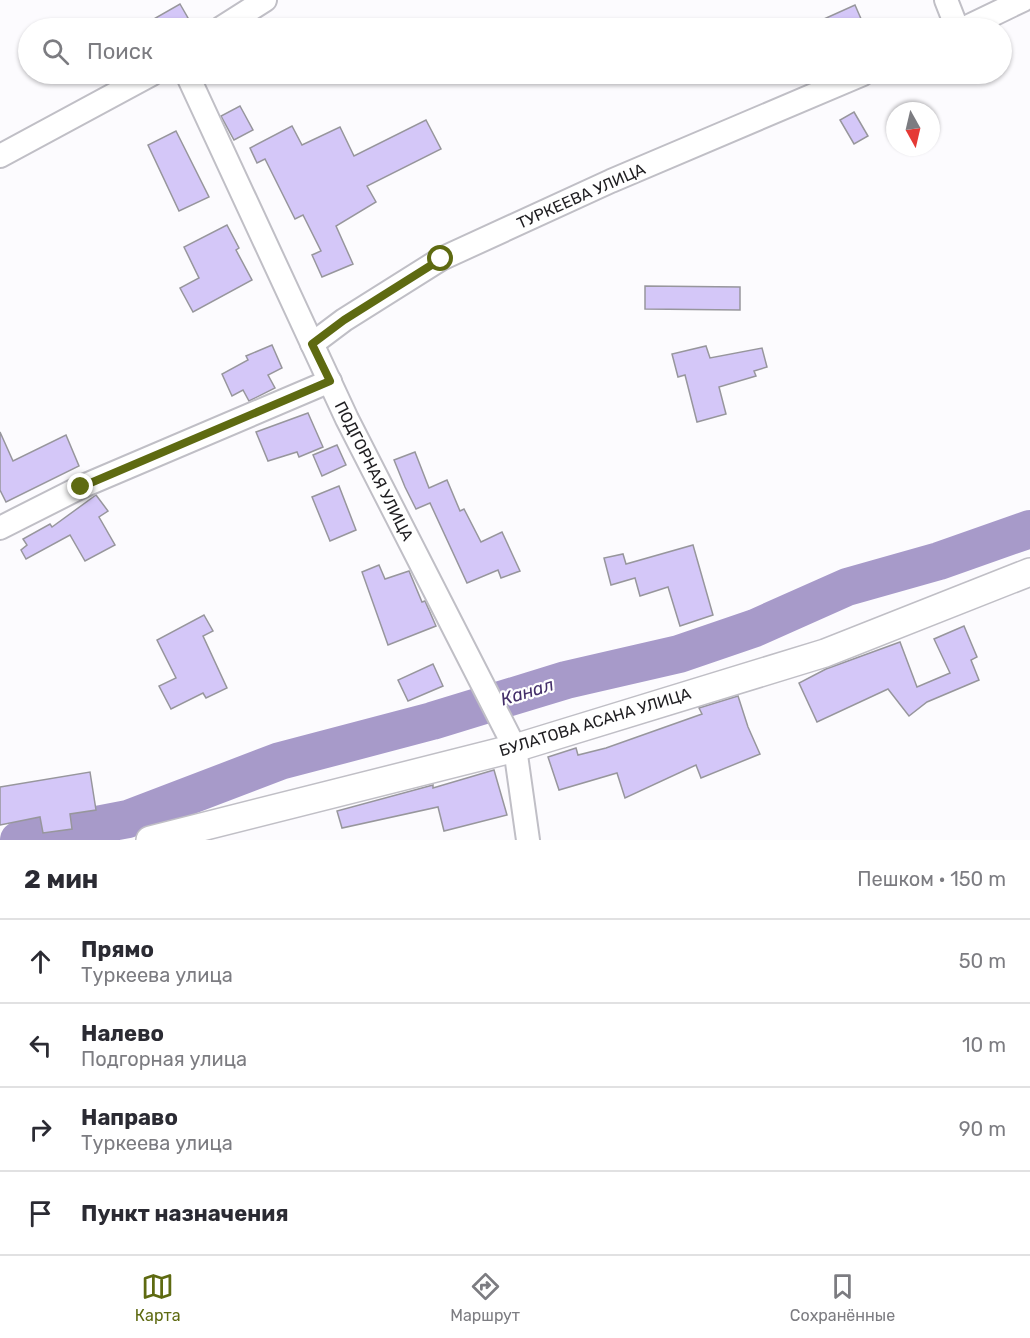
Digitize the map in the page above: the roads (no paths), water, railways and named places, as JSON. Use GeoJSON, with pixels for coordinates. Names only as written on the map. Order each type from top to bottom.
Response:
{"type":"FeatureCollection","features":[{"type":"Feature","properties":{"kind":"street"},"geometry":{"type":"LineString","coordinates":[[237,18],[265,0]]}},
{"type":"Feature","properties":{"kind":"street"},"geometry":{"type":"LineString","coordinates":[[946,0],[953,18]]}},
{"type":"Feature","properties":{"kind":"street"},"geometry":{"type":"LineString","coordinates":[[986,18],[1023,0]]}},
{"type":"Feature","properties":{"kind":"street"},"geometry":{"type":"LineString","coordinates":[[0,156],[133,84]]}},
{"type":"Feature","properties":{"kind":"street","name":"ПОДГОРНАЯ УЛИЦА"},"geometry":{"type":"LineString","coordinates":[[192,84],[330,381],[515,748],[528,840]]}},
{"type":"Feature","properties":{"kind":"street","name":"ТУРКЕЕВА УЛИЦА"},"geometry":{"type":"LineString","coordinates":[[312,344],[344,320],[441,259],[611,181],[839,84]]}},
{"type":"Feature","properties":{"kind":"street"},"geometry":{"type":"LineString","coordinates":[[0,528],[81,487],[330,381]]}},
{"type":"Feature","properties":{"kind":"street","name":"БУЛАТОВА АСАНА УЛИЦА"},"geometry":{"type":"LineString","coordinates":[[150,840],[515,748],[825,653],[1030,572]]}},
{"type":"Feature","properties":{"kind":"waterway","name":"Канал"},"geometry":{"type":"LineString","coordinates":[[19,840],[128,819],[280,761],[432,721],[566,680],[679,654],[755,628],[847,587],[939,561],[1030,529]]}}]}
